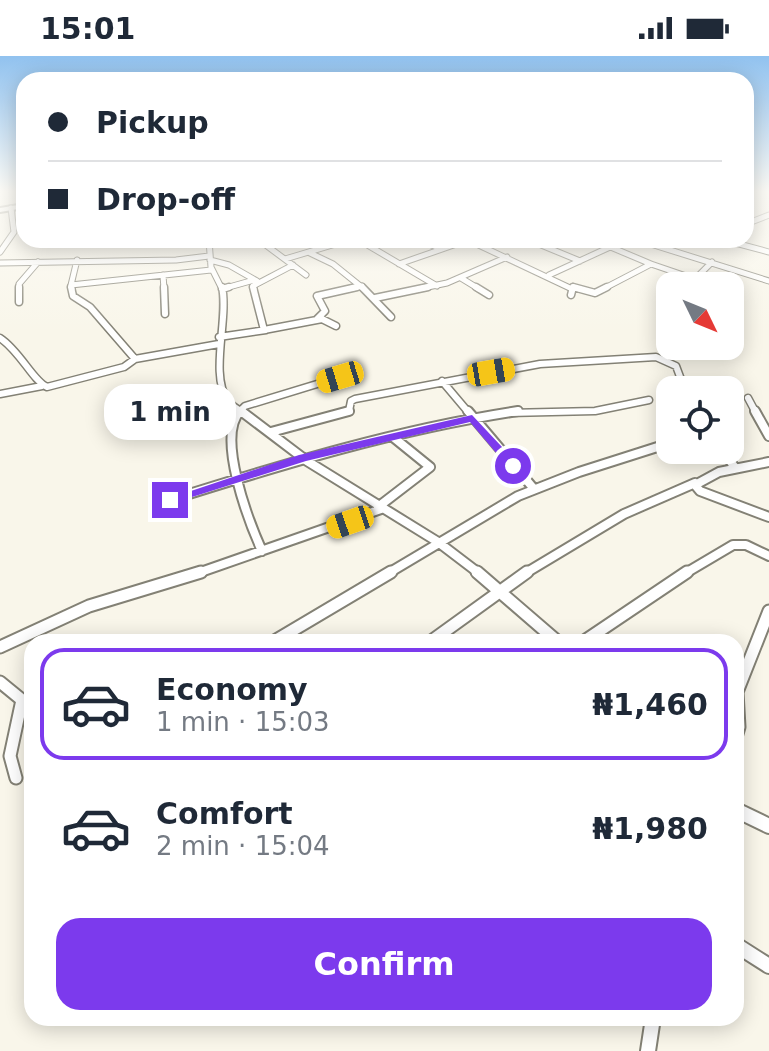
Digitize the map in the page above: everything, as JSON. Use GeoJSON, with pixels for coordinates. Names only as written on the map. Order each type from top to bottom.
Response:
{"type":"FeatureCollection","features":[{"type":"Feature","properties":{"kind":"street"},"geometry":{"type":"LineString","coordinates":[[209,248],[211,270],[222,289],[219,341],[223,389],[228,401],[303,458],[438,542],[500,589],[549,634]]}},
{"type":"Feature","properties":{"kind":"street"},"geometry":{"type":"LineString","coordinates":[[269,248],[306,275]]}},
{"type":"Feature","properties":{"kind":"street"},"geometry":{"type":"LineString","coordinates":[[285,259],[325,248]]}},
{"type":"Feature","properties":{"kind":"street"},"geometry":{"type":"LineString","coordinates":[[372,248],[437,286]]}},
{"type":"Feature","properties":{"kind":"street"},"geometry":{"type":"LineString","coordinates":[[399,264],[444,248]]}},
{"type":"Feature","properties":{"kind":"street"},"geometry":{"type":"LineString","coordinates":[[486,248],[573,287],[595,293],[651,264]]}},
{"type":"Feature","properties":{"kind":"street"},"geometry":{"type":"LineString","coordinates":[[548,248],[580,261]]}},
{"type":"Feature","properties":{"kind":"street"},"geometry":{"type":"LineString","coordinates":[[549,275],[608,248]]}},
{"type":"Feature","properties":{"kind":"street"},"geometry":{"type":"LineString","coordinates":[[612,248],[695,279],[712,262]]}},
{"type":"Feature","properties":{"kind":"street"},"geometry":{"type":"LineString","coordinates":[[665,248],[769,281]]}},
{"type":"Feature","properties":{"kind":"street"},"geometry":{"type":"LineString","coordinates":[[310,253],[321,257],[362,286],[391,317]]}},
{"type":"Feature","properties":{"kind":"street"},"geometry":{"type":"LineString","coordinates":[[375,298],[437,286],[507,257]]}},
{"type":"Feature","properties":{"kind":"street"},"geometry":{"type":"LineString","coordinates":[[0,263],[210,258],[256,280]]}},
{"type":"Feature","properties":{"kind":"street"},"geometry":{"type":"LineString","coordinates":[[77,260],[71,285],[73,296],[90,307],[135,359]]}},
{"type":"Feature","properties":{"kind":"street"},"geometry":{"type":"LineString","coordinates":[[19,302],[19,284],[38,262]]}},
{"type":"Feature","properties":{"kind":"street"},"geometry":{"type":"LineString","coordinates":[[222,289],[293,265]]}},
{"type":"Feature","properties":{"kind":"street"},"geometry":{"type":"LineString","coordinates":[[71,285],[211,270]]}},
{"type":"Feature","properties":{"kind":"street"},"geometry":{"type":"LineString","coordinates":[[163,275],[165,314]]}},
{"type":"Feature","properties":{"kind":"street"},"geometry":{"type":"LineString","coordinates":[[461,278],[489,295]]}},
{"type":"Feature","properties":{"kind":"street"},"geometry":{"type":"LineString","coordinates":[[256,280],[252,289],[266,330]]}},
{"type":"Feature","properties":{"kind":"street"},"geometry":{"type":"LineString","coordinates":[[317,319],[325,311],[317,296],[362,286]]}},
{"type":"Feature","properties":{"kind":"street"},"geometry":{"type":"LineString","coordinates":[[571,295],[573,287]]}},
{"type":"Feature","properties":{"kind":"street"},"geometry":{"type":"LineString","coordinates":[[0,394],[124,367],[135,359],[317,319],[327,320],[336,326]]}},
{"type":"Feature","properties":{"kind":"street"},"geometry":{"type":"LineString","coordinates":[[0,338],[17,349],[42,386]]}},
{"type":"Feature","properties":{"kind":"street"},"geometry":{"type":"LineString","coordinates":[[271,432],[349,411],[355,399],[540,364],[656,357],[676,366],[680,376]]}},
{"type":"Feature","properties":{"kind":"street"},"geometry":{"type":"LineString","coordinates":[[262,551],[236,479],[232,419],[237,409],[340,377]]}},
{"type":"Feature","properties":{"kind":"street"},"geometry":{"type":"LineString","coordinates":[[442,381],[534,489]]}},
{"type":"Feature","properties":{"kind":"street"},"geometry":{"type":"LineString","coordinates":[[748,398],[769,436]]}},
{"type":"Feature","properties":{"kind":"street"},"geometry":{"type":"LineString","coordinates":[[170,500],[303,458],[472,418],[518,411],[595,411],[649,400]]}},
{"type":"Feature","properties":{"kind":"street"},"geometry":{"type":"LineString","coordinates":[[28,634],[89,606],[262,551],[380,508],[430,467],[393,437]]}},
{"type":"Feature","properties":{"kind":"street"},"geometry":{"type":"LineString","coordinates":[[286,634],[438,542],[534,489],[656,448]]}},
{"type":"Feature","properties":{"kind":"street"},"geometry":{"type":"LineString","coordinates":[[441,634],[500,589],[626,512],[735,468],[769,462]]}},
{"type":"Feature","properties":{"kind":"street"},"geometry":{"type":"LineString","coordinates":[[732,464],[735,468]]}},
{"type":"Feature","properties":{"kind":"street"},"geometry":{"type":"LineString","coordinates":[[695,483],[700,491],[769,517]]}},
{"type":"Feature","properties":{"kind":"street"},"geometry":{"type":"LineString","coordinates":[[595,634],[699,564],[733,545],[746,545],[769,556]]}},
{"type":"Feature","properties":{"kind":"street"},"geometry":{"type":"LineString","coordinates":[[744,674],[769,611]]}},
{"type":"Feature","properties":{"kind":"street"},"geometry":{"type":"LineString","coordinates":[[0,647],[24,636]]}},
{"type":"Feature","properties":{"kind":"street"},"geometry":{"type":"LineString","coordinates":[[0,682],[22,700],[10,756],[16,778]]}},
{"type":"Feature","properties":{"kind":"street"},"geometry":{"type":"LineString","coordinates":[[744,814],[769,826]]}},
{"type":"Feature","properties":{"kind":"street"},"geometry":{"type":"LineString","coordinates":[[744,950],[769,966]]}},
{"type":"Feature","properties":{"kind":"street"},"geometry":{"type":"LineString","coordinates":[[648,1051],[652,1026]]}},
{"type":"Feature","properties":{"kind":"route"},"geometry":{"type":"LineString","coordinates":[[170,500],[303,458],[472,418],[513,466]]}}]}
